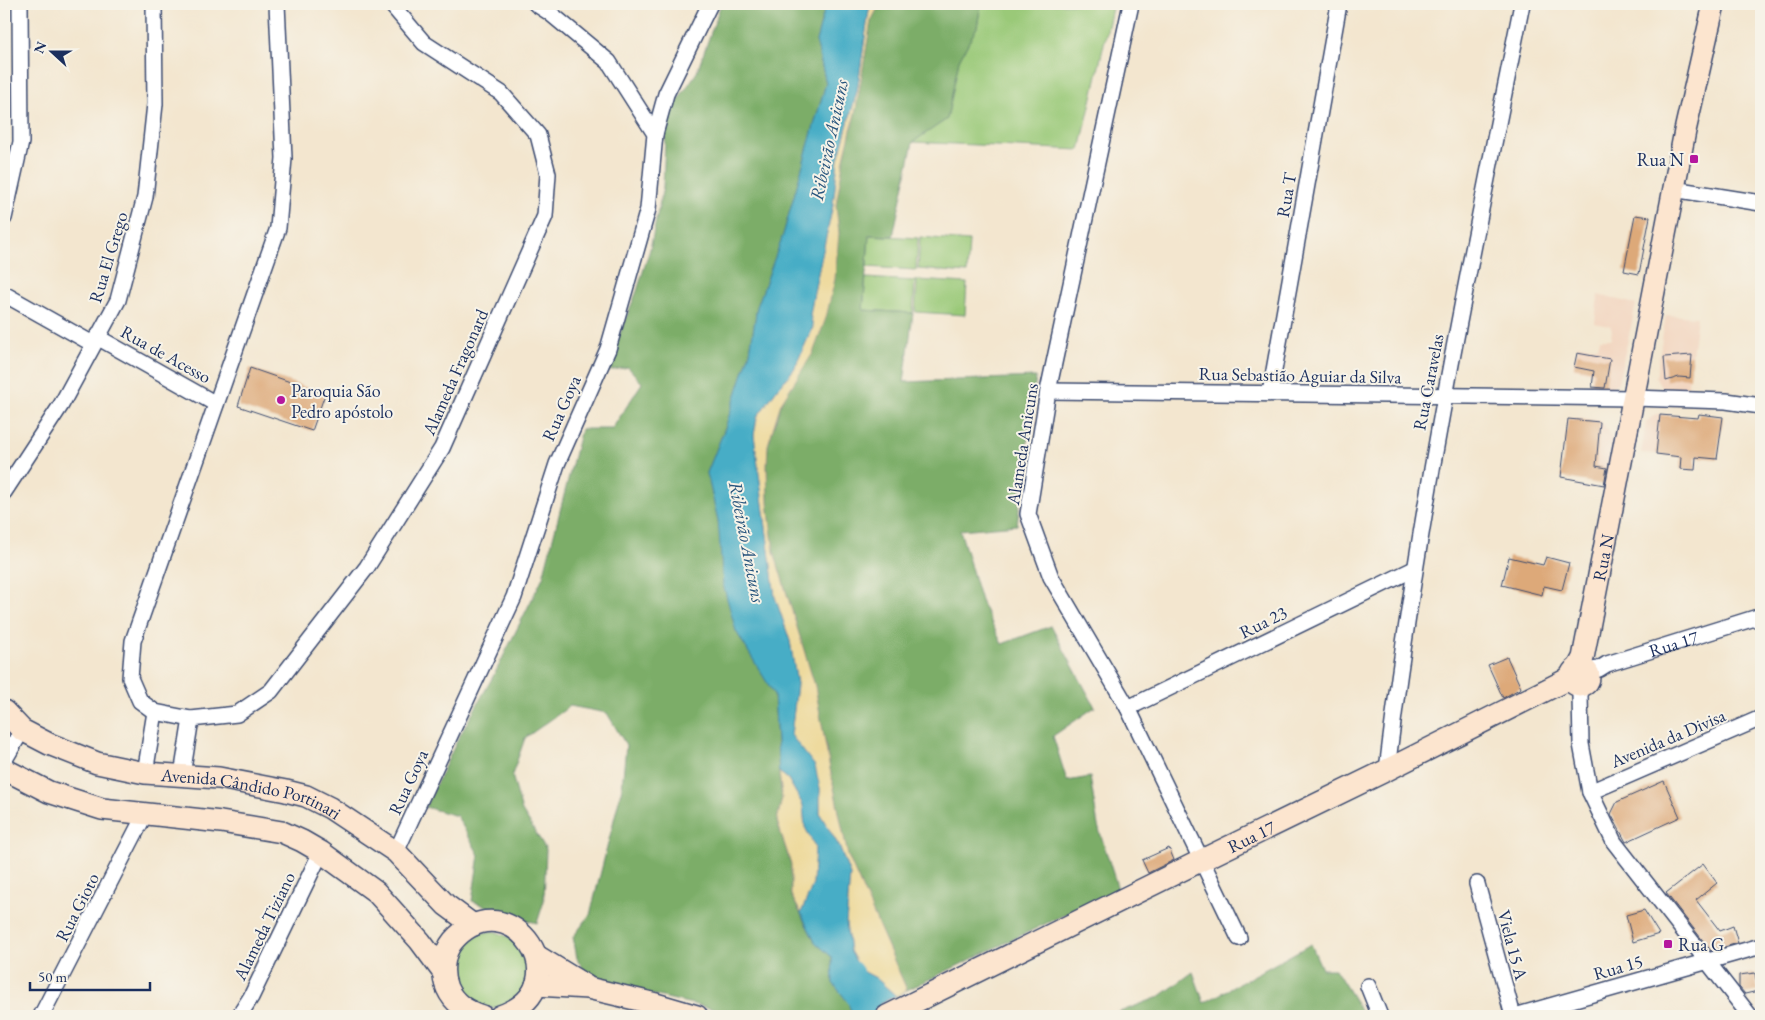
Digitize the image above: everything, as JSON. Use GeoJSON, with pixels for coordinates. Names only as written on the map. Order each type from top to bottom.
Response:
{"type":"FeatureCollection","features":[{"type":"Feature","properties":{"kind":"street"},"geometry":{"type":"LineString","coordinates":[[4,218],[22,142],[20,4]]}},
{"type":"Feature","properties":{"kind":"street","name":"Rua El Grego"},"geometry":{"type":"LineString","coordinates":[[4,492],[61,405],[118,300],[145,197],[155,104],[154,4]]}},
{"type":"Feature","properties":{"kind":"street"},"geometry":{"type":"LineString","coordinates":[[145,773],[155,712],[140,701],[130,678],[134,641],[278,228],[284,158],[277,4]]}},
{"type":"Feature","properties":{"kind":"street","name":"Alameda Fragonard"},"geometry":{"type":"LineString","coordinates":[[155,712],[191,719],[237,714],[271,691],[368,568],[442,448],[544,216],[548,174],[538,135],[501,93],[424,43],[391,4]]}},
{"type":"Feature","properties":{"kind":"street"},"geometry":{"type":"LineString","coordinates":[[536,4],[550,13],[609,62],[654,134]]}},
{"type":"Feature","properties":{"kind":"street","name":"Rua Goya"},"geometry":{"type":"LineString","coordinates":[[396,852],[514,597],[557,464],[608,349],[648,209],[654,134],[666,94],[710,4]]}},
{"type":"Feature","properties":{"kind":"street","name":"Alameda Anicuns"},"geometry":{"type":"LineString","coordinates":[[1131,4],[1048,392],[1028,514],[1051,577],[1128,708],[1239,938]]}},
{"type":"Feature","properties":{"kind":"street","name":"Rua T"},"geometry":{"type":"LineString","coordinates":[[1270,393],[1339,4]]}},
{"type":"Feature","properties":{"kind":"street","name":"Rua Caravelas"},"geometry":{"type":"LineString","coordinates":[[1387,770],[1414,569],[1444,395],[1522,4]]}},
{"type":"Feature","properties":{"kind":"street","name":"Rua N"},"geometry":{"type":"LineString","coordinates":[[1707,962],[1614,842],[1590,792],[1581,744],[1580,677],[1685,131],[1714,4]]}},
{"type":"Feature","properties":{"kind":"street"},"geometry":{"type":"LineString","coordinates":[[1674,189],[1761,202]]}},
{"type":"Feature","properties":{"kind":"street","name":"Rua de Acesso"},"geometry":{"type":"LineString","coordinates":[[4,294],[216,404]]}},
{"type":"Feature","properties":{"kind":"street","name":"Rua Sebastião Aguiar da Silva"},"geometry":{"type":"LineString","coordinates":[[1048,392],[1633,398],[1726,401],[1761,406]]}},
{"type":"Feature","properties":{"kind":"street","name":"Rua 23"},"geometry":{"type":"LineString","coordinates":[[1128,708],[1414,569]]}},
{"type":"Feature","properties":{"kind":"street","name":"Rua 17"},"geometry":{"type":"LineString","coordinates":[[887,1016],[1202,860],[1607,664],[1761,616]]}},
{"type":"Feature","properties":{"kind":"street","name":"Avenida Cândido Portinari"},"geometry":{"type":"LineString","coordinates":[[4,711],[22,730],[49,744],[97,763],[145,773],[219,778],[286,790],[306,796],[330,808],[396,852],[446,905],[473,925]]}},
{"type":"Feature","properties":{"kind":"street","name":"Avenida da Divisa"},"geometry":{"type":"LineString","coordinates":[[1590,792],[1761,718]]}},
{"type":"Feature","properties":{"kind":"street"},"geometry":{"type":"LineString","coordinates":[[182,775],[191,719]]}},
{"type":"Feature","properties":{"kind":"street"},"geometry":{"type":"LineString","coordinates":[[4,761],[22,730]]}},
{"type":"Feature","properties":{"kind":"street","name":"Avenida Cândido Portinari"},"geometry":{"type":"LineString","coordinates":[[4,769],[50,792],[102,809],[221,822],[282,832],[320,852],[376,892],[420,941],[443,972],[447,988],[457,1009]]}},
{"type":"Feature","properties":{"kind":"street","name":"Rua Gioto"},"geometry":{"type":"LineString","coordinates":[[41,1016],[145,814]]}},
{"type":"Feature","properties":{"kind":"street","name":"Alameda Tiziano"},"geometry":{"type":"LineString","coordinates":[[239,1016],[251,997],[320,852]]}},
{"type":"Feature","properties":{"kind":"street","name":"Viela 15 A"},"geometry":{"type":"LineString","coordinates":[[1477,884],[1514,1016]]}},
{"type":"Feature","properties":{"kind":"street"},"geometry":{"type":"LineString","coordinates":[[443,972],[445,958],[451,944],[460,933],[473,925],[488,922],[504,924],[519,930],[530,942],[537,956],[538,971],[536,985],[531,996],[523,1005],[508,1015]]}},
{"type":"Feature","properties":{"kind":"street","name":"Rua 15"},"geometry":{"type":"LineString","coordinates":[[1514,1016],[1761,946]]}},
{"type":"Feature","properties":{"kind":"street"},"geometry":{"type":"LineString","coordinates":[[537,956],[588,988]]}},
{"type":"Feature","properties":{"kind":"street"},"geometry":{"type":"LineString","coordinates":[[1707,962],[1750,1016]]}},
{"type":"Feature","properties":{"kind":"street"},"geometry":{"type":"LineString","coordinates":[[536,985],[588,988],[663,1010],[697,1016]]}},
{"type":"Feature","properties":{"kind":"street"},"geometry":{"type":"LineString","coordinates":[[1368,986],[1380,1016]]}},
{"type":"Feature","properties":{"kind":"street"},"geometry":{"type":"LineString","coordinates":[[457,1009],[482,1016]]}},
{"type":"Feature","properties":{"kind":"shaded area"},"geometry":{"type":"Polygon","coordinates":[[[1598,295],[1636,304],[1618,383],[1606,390],[1590,388],[1592,372],[1573,368],[1578,345],[1598,347],[1600,339],[1611,339],[1612,327],[1595,323],[1598,295]]]}},
{"type":"Feature","properties":{"kind":"shaded area"},"geometry":{"type":"Polygon","coordinates":[[[1666,315],[1697,317],[1687,392],[1663,389],[1656,378],[1666,315]]]}},
{"type":"Feature","properties":{"kind":"shaded area"},"geometry":{"type":"Polygon","coordinates":[[[1656,414],[1684,417],[1679,456],[1641,453],[1646,422],[1656,414]]]}},
{"type":"Feature","properties":{"kind":"shaded area"},"geometry":{"type":"Polygon","coordinates":[[[1568,418],[1600,420],[1609,432],[1614,445],[1607,485],[1561,477],[1568,418]]]}},
{"type":"Feature","properties":{"kind":"green space"},"geometry":{"type":"Polygon","coordinates":[[[721,4],[826,4],[816,41],[826,83],[783,235],[757,307],[750,352],[725,428],[707,473],[718,520],[736,631],[774,694],[782,798],[777,821],[791,865],[791,895],[815,942],[832,957],[833,983],[848,1002],[852,1016],[744,1016],[589,980],[577,958],[573,937],[590,915],[622,788],[626,745],[607,713],[570,706],[525,738],[512,775],[522,811],[546,849],[544,901],[537,923],[514,917],[472,901],[479,855],[457,816],[425,807],[458,739],[496,671],[543,577],[581,429],[612,429],[642,383],[628,367],[604,372],[637,291],[650,249],[663,187],[668,115],[697,72],[721,4]]]}},
{"type":"Feature","properties":{"kind":"green space"},"geometry":{"type":"Polygon","coordinates":[[[880,4],[981,4],[977,27],[959,60],[947,119],[913,142],[893,236],[869,235],[863,310],[913,313],[904,382],[1036,377],[1017,525],[960,530],[981,601],[1002,644],[1051,626],[1095,707],[1053,736],[1067,781],[1090,777],[1098,826],[1118,889],[907,990],[848,856],[815,686],[774,552],[768,503],[768,445],[781,403],[791,385],[839,233],[836,205],[843,163],[856,109],[871,21],[880,4]]]}},
{"type":"Feature","properties":{"kind":"green space"},"geometry":{"type":"Polygon","coordinates":[[[981,4],[1113,4],[1080,150],[913,142],[947,119],[959,60],[977,27],[981,4]]]}},
{"type":"Feature","properties":{"kind":"green space"},"geometry":{"type":"Polygon","coordinates":[[[869,235],[918,238],[916,270],[867,267],[869,235]]]}},
{"type":"Feature","properties":{"kind":"green space"},"geometry":{"type":"Polygon","coordinates":[[[920,237],[969,241],[967,273],[918,269],[920,237]]]}},
{"type":"Feature","properties":{"kind":"green space"},"geometry":{"type":"Polygon","coordinates":[[[866,278],[915,281],[913,313],[863,310],[866,278]]]}},
{"type":"Feature","properties":{"kind":"green space"},"geometry":{"type":"Polygon","coordinates":[[[917,280],[967,283],[965,315],[915,312],[917,280]]]}},
{"type":"Feature","properties":{"kind":"green space"},"geometry":{"type":"Polygon","coordinates":[[[494,931],[518,941],[530,964],[524,990],[504,1006],[491,1008],[480,1006],[461,993],[456,983],[454,972],[455,960],[460,948],[481,933],[494,931]]]}},
{"type":"Feature","properties":{"kind":"green space"},"geometry":{"type":"Polygon","coordinates":[[[1311,944],[1322,969],[1335,969],[1364,1016],[1109,1016],[1159,997],[1193,972],[1204,1003],[1311,944]]]}},
{"type":"Feature","properties":{"kind":"sand"},"geometry":{"type":"Polygon","coordinates":[[[870,4],[880,4],[871,21],[856,109],[843,163],[836,205],[839,233],[835,279],[826,318],[813,353],[781,403],[768,445],[767,466],[768,503],[774,552],[815,686],[848,856],[907,990],[896,996],[876,978],[861,970],[850,951],[846,923],[850,875],[839,846],[820,814],[820,788],[802,750],[791,735],[797,684],[790,641],[775,597],[754,435],[757,417],[794,369],[813,327],[810,315],[833,205],[838,159],[857,91],[870,4]]]}},
{"type":"Feature","properties":{"kind":"sand"},"geometry":{"type":"Polygon","coordinates":[[[779,772],[788,779],[803,805],[805,827],[815,847],[813,884],[801,913],[791,895],[791,864],[777,821],[782,798],[779,772]]]}},
{"type":"Feature","properties":{"kind":"water"},"geometry":{"type":"Polygon","coordinates":[[[826,4],[870,4],[857,91],[838,159],[833,205],[810,315],[813,327],[794,369],[757,417],[754,435],[775,597],[790,641],[797,684],[791,735],[815,766],[820,788],[820,814],[839,846],[850,875],[846,923],[850,951],[861,970],[876,978],[896,996],[853,1016],[848,1002],[833,983],[832,957],[815,942],[801,913],[813,884],[815,847],[805,827],[803,805],[788,779],[779,772],[774,694],[736,631],[723,584],[718,520],[707,473],[725,428],[750,352],[757,307],[783,235],[826,83],[816,41],[826,4]]]}},
{"type":"Feature","properties":{"kind":"building"},"geometry":{"type":"Polygon","coordinates":[[[1635,215],[1650,217],[1639,274],[1624,271],[1635,215]]]}},
{"type":"Feature","properties":{"kind":"building"},"geometry":{"type":"Polygon","coordinates":[[[1577,353],[1610,359],[1605,388],[1592,387],[1594,371],[1574,367],[1577,353]]]}},
{"type":"Feature","properties":{"kind":"building"},"geometry":{"type":"Polygon","coordinates":[[[1692,355],[1690,378],[1679,377],[1666,381],[1664,357],[1692,355]]]}},
{"type":"Feature","properties":{"kind":"building","name":"Paroquia São Pedro apóstolo"},"geometry":{"type":"Polygon","coordinates":[[[250,368],[325,394],[312,431],[238,406],[250,368]]]}},
{"type":"Feature","properties":{"kind":"building"},"geometry":{"type":"Polygon","coordinates":[[[1699,414],[1723,417],[1717,459],[1696,457],[1695,470],[1680,469],[1681,457],[1656,454],[1660,415],[1698,418],[1699,414]]]}},
{"type":"Feature","properties":{"kind":"building"},"geometry":{"type":"Polygon","coordinates":[[[1568,419],[1600,422],[1596,466],[1607,468],[1604,485],[1561,477],[1568,419]]]}},
{"type":"Feature","properties":{"kind":"building"},"geometry":{"type":"Polygon","coordinates":[[[1509,557],[1543,565],[1546,557],[1569,563],[1562,590],[1544,586],[1542,595],[1502,585],[1509,557]]]}},
{"type":"Feature","properties":{"kind":"building"},"geometry":{"type":"Polygon","coordinates":[[[1507,657],[1521,688],[1503,698],[1488,665],[1507,657]]]}},
{"type":"Feature","properties":{"kind":"building"},"geometry":{"type":"Polygon","coordinates":[[[1664,781],[1680,817],[1626,842],[1611,814],[1617,802],[1664,781]]]}},
{"type":"Feature","properties":{"kind":"building"},"geometry":{"type":"Polygon","coordinates":[[[1169,848],[1174,860],[1148,873],[1142,860],[1169,848]]]}},
{"type":"Feature","properties":{"kind":"building"},"geometry":{"type":"Polygon","coordinates":[[[1703,864],[1717,883],[1696,900],[1720,931],[1733,926],[1738,943],[1711,951],[1666,893],[1703,864]]]}},
{"type":"Feature","properties":{"kind":"building"},"geometry":{"type":"Polygon","coordinates":[[[1644,910],[1659,934],[1633,942],[1626,915],[1644,910]]]}},
{"type":"Feature","properties":{"kind":"building"},"geometry":{"type":"Polygon","coordinates":[[[1755,973],[1758,991],[1745,994],[1739,987],[1739,975],[1755,973]]]}},
{"type":"Feature","properties":{"kind":"waterway","name":"Ribeirão Anicuns"},"geometry":{"type":"LineString","coordinates":[[849,974],[871,1016]]}},
{"type":"Feature","properties":{"kind":"place","name":"Rua N"},"geometry":{"type":"Point","coordinates":[1694,159]}},
{"type":"Feature","properties":{"kind":"place","name":"Paroquia São Pedro apóstolo"},"geometry":{"type":"Point","coordinates":[281,400]}},
{"type":"Feature","properties":{"kind":"place","name":"Rua G"},"geometry":{"type":"Point","coordinates":[1668,944]}}]}
